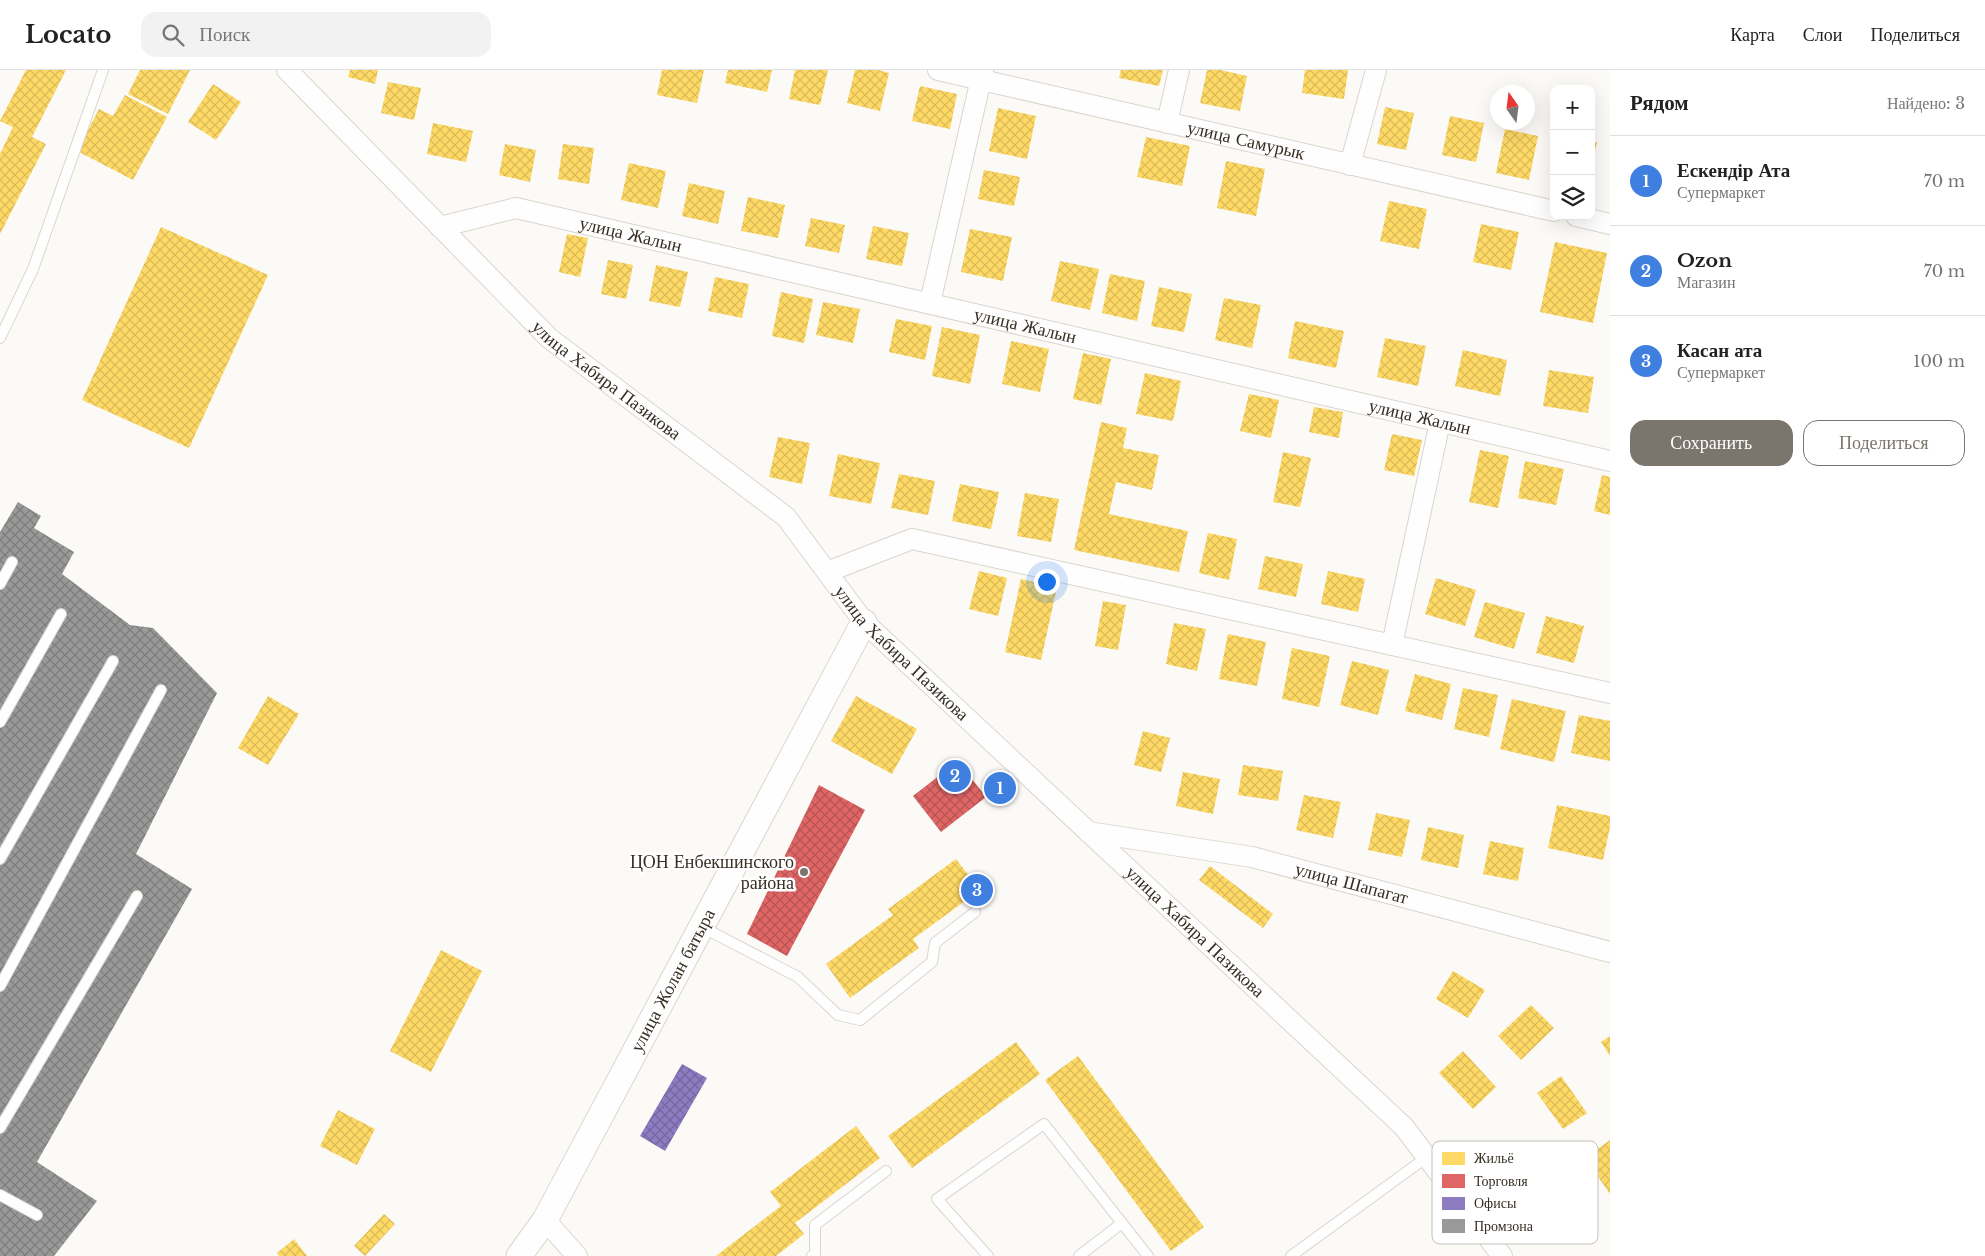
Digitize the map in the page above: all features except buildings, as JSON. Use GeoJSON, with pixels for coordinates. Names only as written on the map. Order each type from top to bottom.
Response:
{"type":"FeatureCollection","features":[{"type":"Feature","properties":{"kind":"street","name":"улица Хабира Пазикова"},"geometry":{"type":"LineString","coordinates":[[286,70],[549,338],[786,517],[864,622],[1404,1127],[1432,1164]]}},
{"type":"Feature","properties":{"kind":"street","name":"улица Самурык"},"geometry":{"type":"LineString","coordinates":[[938,70],[982,75],[1167,123],[1550,210]]}},
{"type":"Feature","properties":{"kind":"street"},"geometry":{"type":"LineString","coordinates":[[1167,123],[1179,70]]}},
{"type":"Feature","properties":{"kind":"street"},"geometry":{"type":"LineString","coordinates":[[1350,165],[1376,70]]}},
{"type":"Feature","properties":{"kind":"street"},"geometry":{"type":"LineString","coordinates":[[930,303],[982,75]]}},
{"type":"Feature","properties":{"kind":"street","name":"улица Жалын"},"geometry":{"type":"LineString","coordinates":[[440,226],[516,208],[1610,461]]}},
{"type":"Feature","properties":{"kind":"street"},"geometry":{"type":"LineString","coordinates":[[1593,220],[1610,224]]}},
{"type":"Feature","properties":{"kind":"street"},"geometry":{"type":"LineString","coordinates":[[1392,645],[1440,422]]}},
{"type":"Feature","properties":{"kind":"street"},"geometry":{"type":"LineString","coordinates":[[827,572],[912,539],[1610,693]]}},
{"type":"Feature","properties":{"kind":"street","name":"улица Жолан батыра"},"geometry":{"type":"LineString","coordinates":[[519,1256],[545,1220],[864,622]]}},
{"type":"Feature","properties":{"kind":"street","name":"улица Шапагат"},"geometry":{"type":"LineString","coordinates":[[1088,832],[1252,857],[1610,952]]}},
{"type":"Feature","properties":{"kind":"street"},"geometry":{"type":"LineString","coordinates":[[545,1220],[577,1256]]}},
{"type":"Feature","properties":{"kind":"street","name":"улица Хабира Пазикова"},"geometry":{"type":"LineString","coordinates":[[1493,1244],[1502,1256]]}},
{"type":"Feature","properties":{"kind":"lane"},"geometry":{"type":"LineString","coordinates":[[0,338],[33,268],[103,70]]}},
{"type":"Feature","properties":{"kind":"lane"},"geometry":{"type":"LineString","coordinates":[[0,584],[12,562]]}},
{"type":"Feature","properties":{"kind":"lane"},"geometry":{"type":"LineString","coordinates":[[0,722],[61,614]]}},
{"type":"Feature","properties":{"kind":"lane"},"geometry":{"type":"LineString","coordinates":[[0,859],[113,661]]}},
{"type":"Feature","properties":{"kind":"lane"},"geometry":{"type":"LineString","coordinates":[[0,986],[161,690]]}},
{"type":"Feature","properties":{"kind":"lane"},"geometry":{"type":"LineString","coordinates":[[0,1128],[137,896]]}},
{"type":"Feature","properties":{"kind":"lane"},"geometry":{"type":"LineString","coordinates":[[701,927],[798,977],[838,1015],[860,1020],[932,962],[935,943],[976,912]]}},
{"type":"Feature","properties":{"kind":"lane"},"geometry":{"type":"LineString","coordinates":[[988,1256],[937,1199],[1044,1124],[1148,1256]]}},
{"type":"Feature","properties":{"kind":"lane"},"geometry":{"type":"LineString","coordinates":[[1291,1256],[1427,1157]]}},
{"type":"Feature","properties":{"kind":"lane"},"geometry":{"type":"LineString","coordinates":[[812,1256],[815,1254],[815,1225],[886,1171]]}},
{"type":"Feature","properties":{"kind":"lane"},"geometry":{"type":"LineString","coordinates":[[0,1195],[38,1215]]}},
{"type":"Feature","properties":{"kind":"lane"},"geometry":{"type":"LineString","coordinates":[[1079,1256],[1122,1223]]}},
{"type":"Feature","properties":{"kind":"place","name":"Ozon"},"geometry":{"type":"Point","coordinates":[955,776]}},
{"type":"Feature","properties":{"kind":"place","name":"Ескендір Ата"},"geometry":{"type":"Point","coordinates":[1000,788]}},
{"type":"Feature","properties":{"kind":"place","name":"ЦОН Енбекшинского района"},"geometry":{"type":"Point","coordinates":[804,872]}},
{"type":"Feature","properties":{"kind":"place","name":"Касан ата"},"geometry":{"type":"Point","coordinates":[977,890]}}]}
